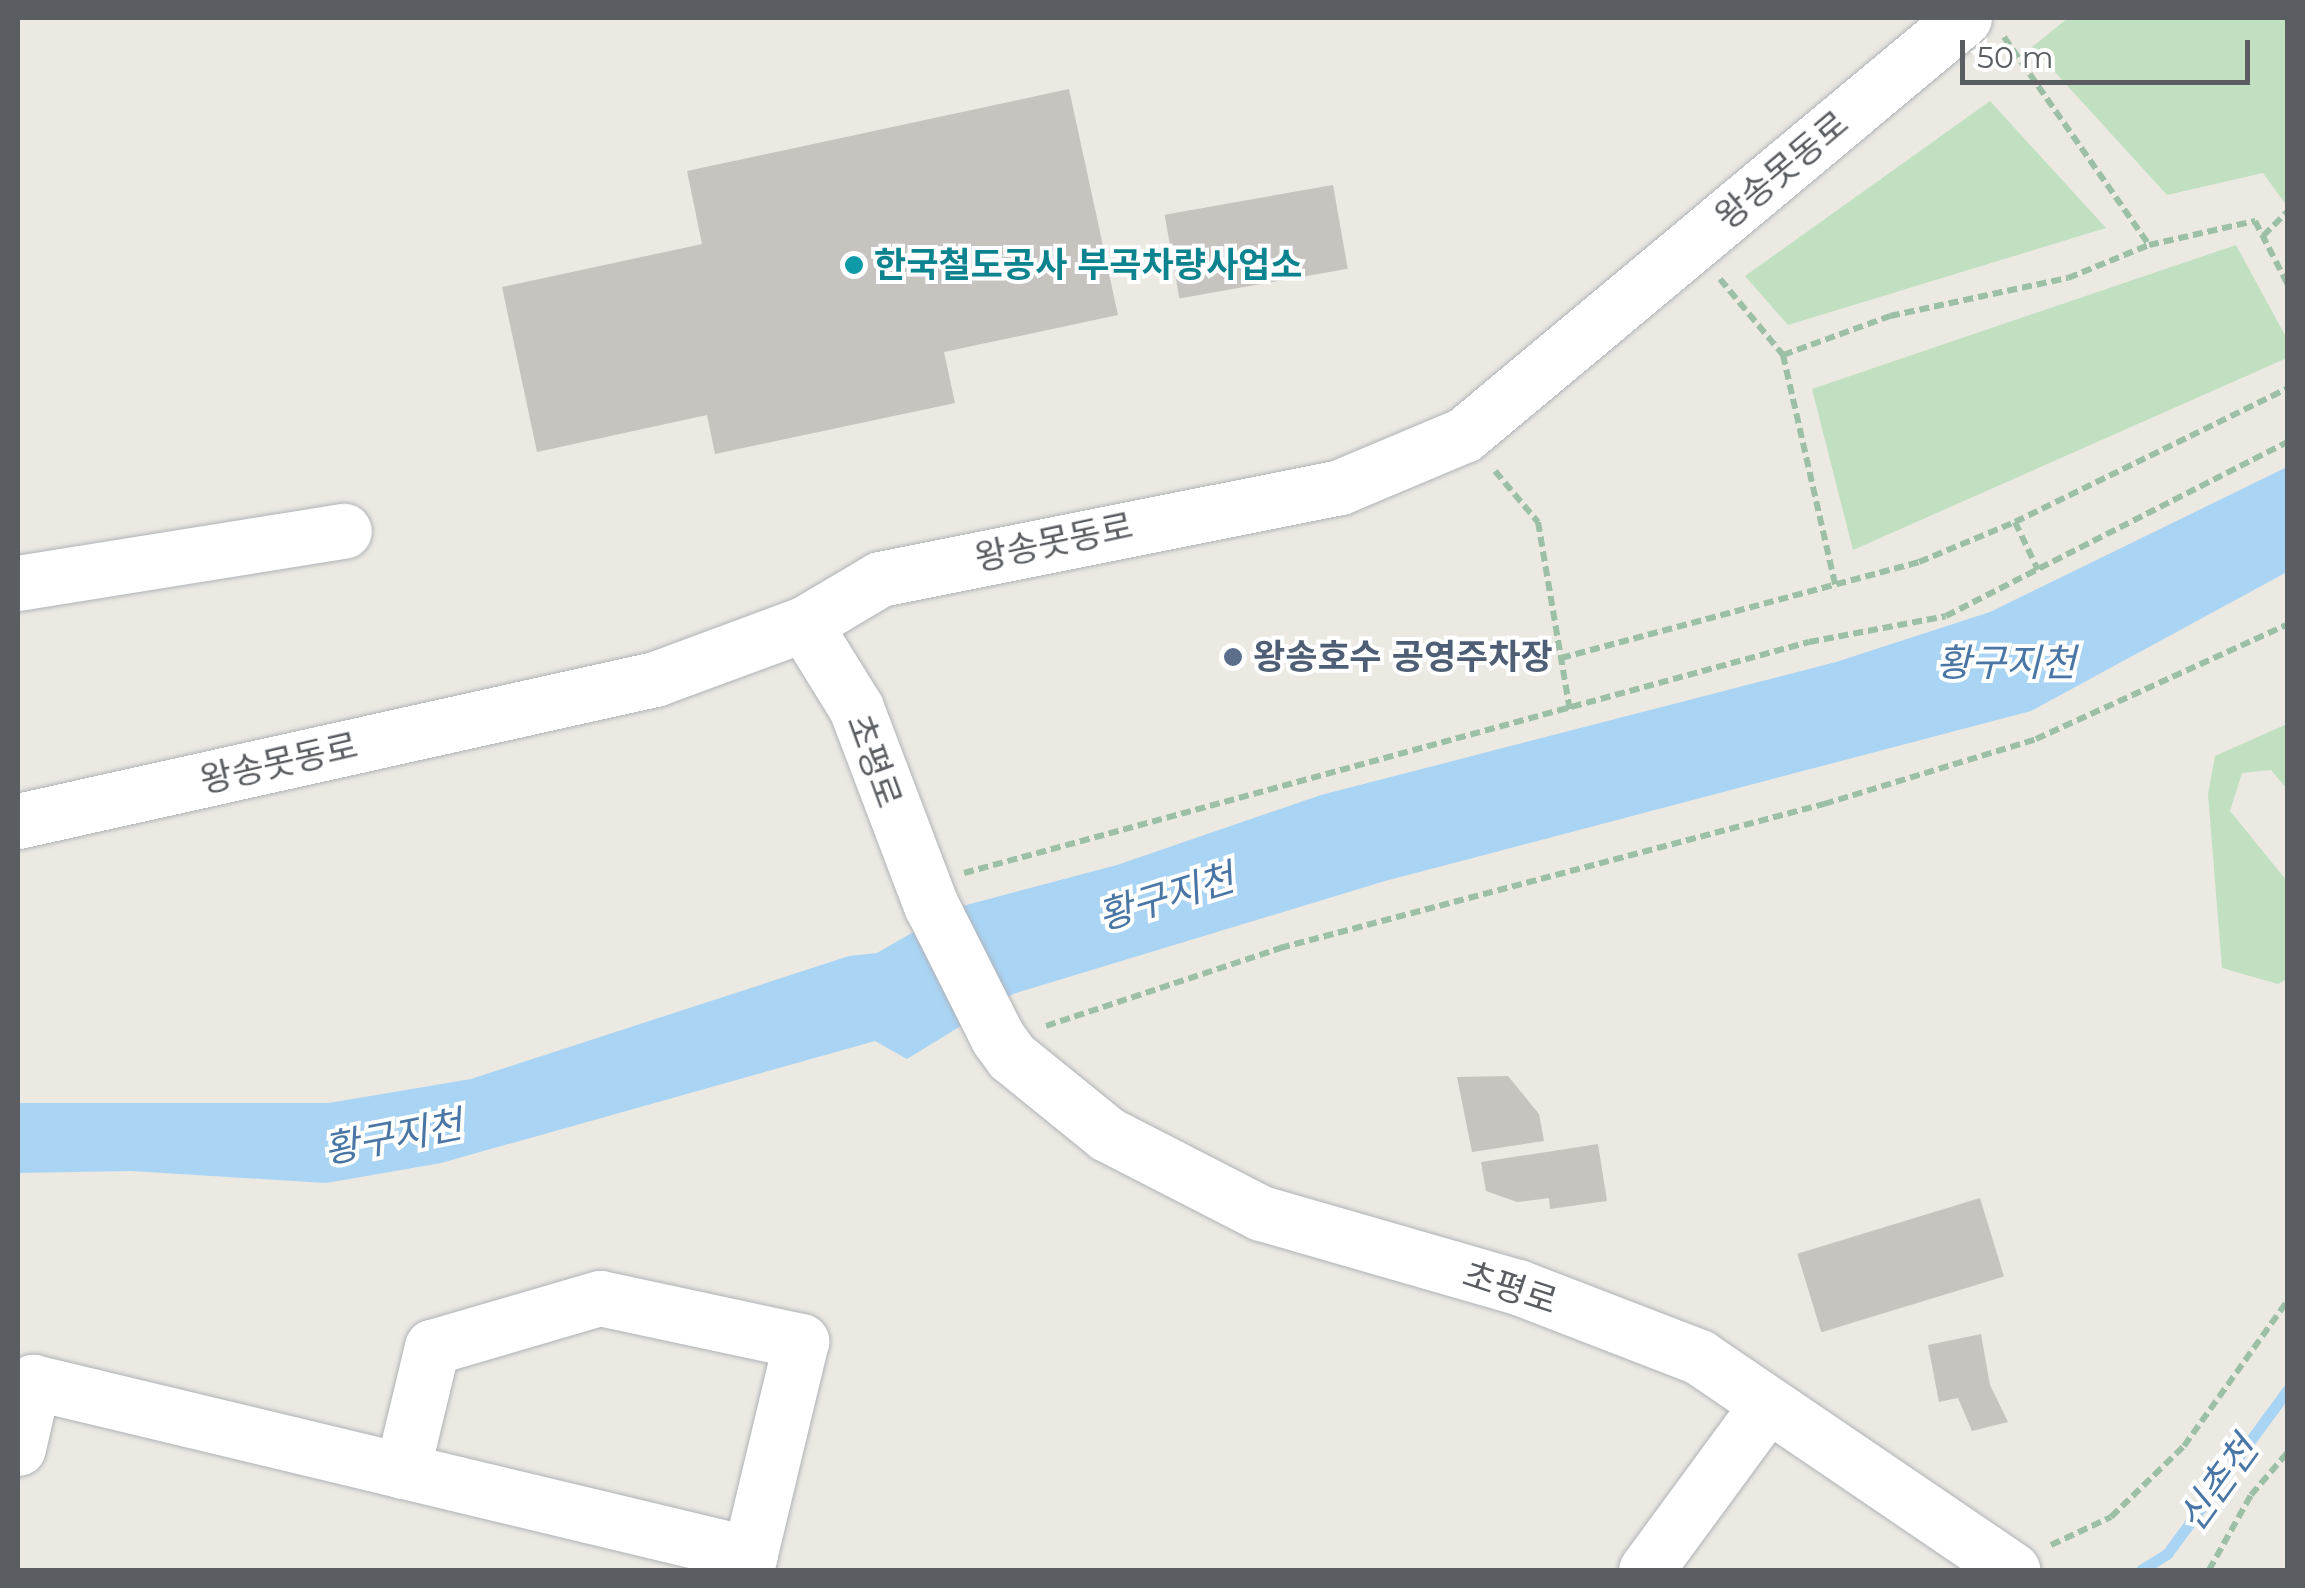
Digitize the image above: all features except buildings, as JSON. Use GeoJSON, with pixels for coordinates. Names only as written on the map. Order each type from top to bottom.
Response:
{"type":"FeatureCollection","features":[{"type":"Feature","properties":{"kind":"street","name":"왕송못동로"},"geometry":{"type":"LineString","coordinates":[[18,822],[655,678],[804,624],[880,579],[1340,487],[1464,436],[1982,24]]}},
{"type":"Feature","properties":{"kind":"street"},"geometry":{"type":"LineString","coordinates":[[18,583],[344,532]]}},
{"type":"Feature","properties":{"kind":"street","name":"초평로"},"geometry":{"type":"LineString","coordinates":[[804,624],[856,708],[927,894],[1005,1047],[1107,1134],[1261,1213],[1536,1294],[1699,1357],[2008,1569]]}},
{"type":"Feature","properties":{"kind":"street"},"geometry":{"type":"LineString","coordinates":[[18,1448],[33,1382],[402,1470],[748,1562],[801,1342],[600,1298],[432,1347],[402,1470]]}},
{"type":"Feature","properties":{"kind":"street"},"geometry":{"type":"LineString","coordinates":[[1646,1570],[1768,1404]]}},
{"type":"Feature","properties":{"kind":"path"},"geometry":{"type":"LineString","coordinates":[[1982,24],[2149,246]]}},
{"type":"Feature","properties":{"kind":"path"},"geometry":{"type":"LineString","coordinates":[[2263,236],[2288,212]]}},
{"type":"Feature","properties":{"kind":"path"},"geometry":{"type":"LineString","coordinates":[[1783,355],[1890,316],[2068,278],[2149,246],[2255,221],[2288,285]]}},
{"type":"Feature","properties":{"kind":"path"},"geometry":{"type":"LineString","coordinates":[[1709,266],[1783,355],[1836,589]]}},
{"type":"Feature","properties":{"kind":"path"},"geometry":{"type":"LineString","coordinates":[[1561,658],[1836,589],[2015,522],[2288,388]]}},
{"type":"Feature","properties":{"kind":"path"},"geometry":{"type":"LineString","coordinates":[[1464,436],[1538,522],[1570,711]]}},
{"type":"Feature","properties":{"kind":"path"},"geometry":{"type":"LineString","coordinates":[[927,894],[1809,642],[1946,616],[2288,442]]}},
{"type":"Feature","properties":{"kind":"path"},"geometry":{"type":"LineString","coordinates":[[2015,522],[2038,570]]}},
{"type":"Feature","properties":{"kind":"path"},"geometry":{"type":"LineString","coordinates":[[1005,1047],[1053,1020],[1280,948],[1824,804],[2036,739],[2288,624]]}},
{"type":"Feature","properties":{"kind":"path"},"geometry":{"type":"LineString","coordinates":[[2008,1569],[2111,1517],[2184,1446],[2288,1300]]}},
{"type":"Feature","properties":{"kind":"path"},"geometry":{"type":"LineString","coordinates":[[2209,1570],[2251,1495],[2288,1452]]}},
{"type":"Feature","properties":{"kind":"green space"},"geometry":{"type":"Polygon","coordinates":[[[2068,18],[2287,18],[2287,206],[2263,173],[2167,195],[2032,47],[2068,18]]]}},
{"type":"Feature","properties":{"kind":"green space"},"geometry":{"type":"Polygon","coordinates":[[[1990,101],[2106,228],[1788,325],[1745,276],[1990,101]]]}},
{"type":"Feature","properties":{"kind":"green space"},"geometry":{"type":"Polygon","coordinates":[[[2236,245],[2287,339],[2287,358],[1853,550],[1812,389],[2236,245]]]}},
{"type":"Feature","properties":{"kind":"green space"},"geometry":{"type":"Polygon","coordinates":[[[2287,724],[2287,789],[2271,770],[2242,773],[2230,811],[2287,881],[2287,979],[2278,984],[2222,968],[2208,794],[2215,756],[2287,724]]]}},
{"type":"Feature","properties":{"kind":"water","name":"황구지천"},"geometry":{"type":"Polygon","coordinates":[[[2287,467],[2287,572],[2031,711],[1385,881],[1013,994],[907,1059],[875,1041],[441,1163],[326,1183],[131,1171],[18,1173],[18,1103],[329,1103],[471,1079],[849,956],[877,953],[955,908],[1117,865],[1321,795],[1836,662],[1990,612],[2287,467]]]}},
{"type":"Feature","properties":{"kind":"waterway","name":"신촌천"},"geometry":{"type":"LineString","coordinates":[[2141,1570],[2167,1554],[2288,1389]]}},
{"type":"Feature","properties":{"kind":"place","name":"한국철도공사 부곡차량사업소"},"geometry":{"type":"Point","coordinates":[854,265]}},
{"type":"Feature","properties":{"kind":"place","name":"왕송호수 공영주차장"},"geometry":{"type":"Point","coordinates":[1233,657]}}]}
